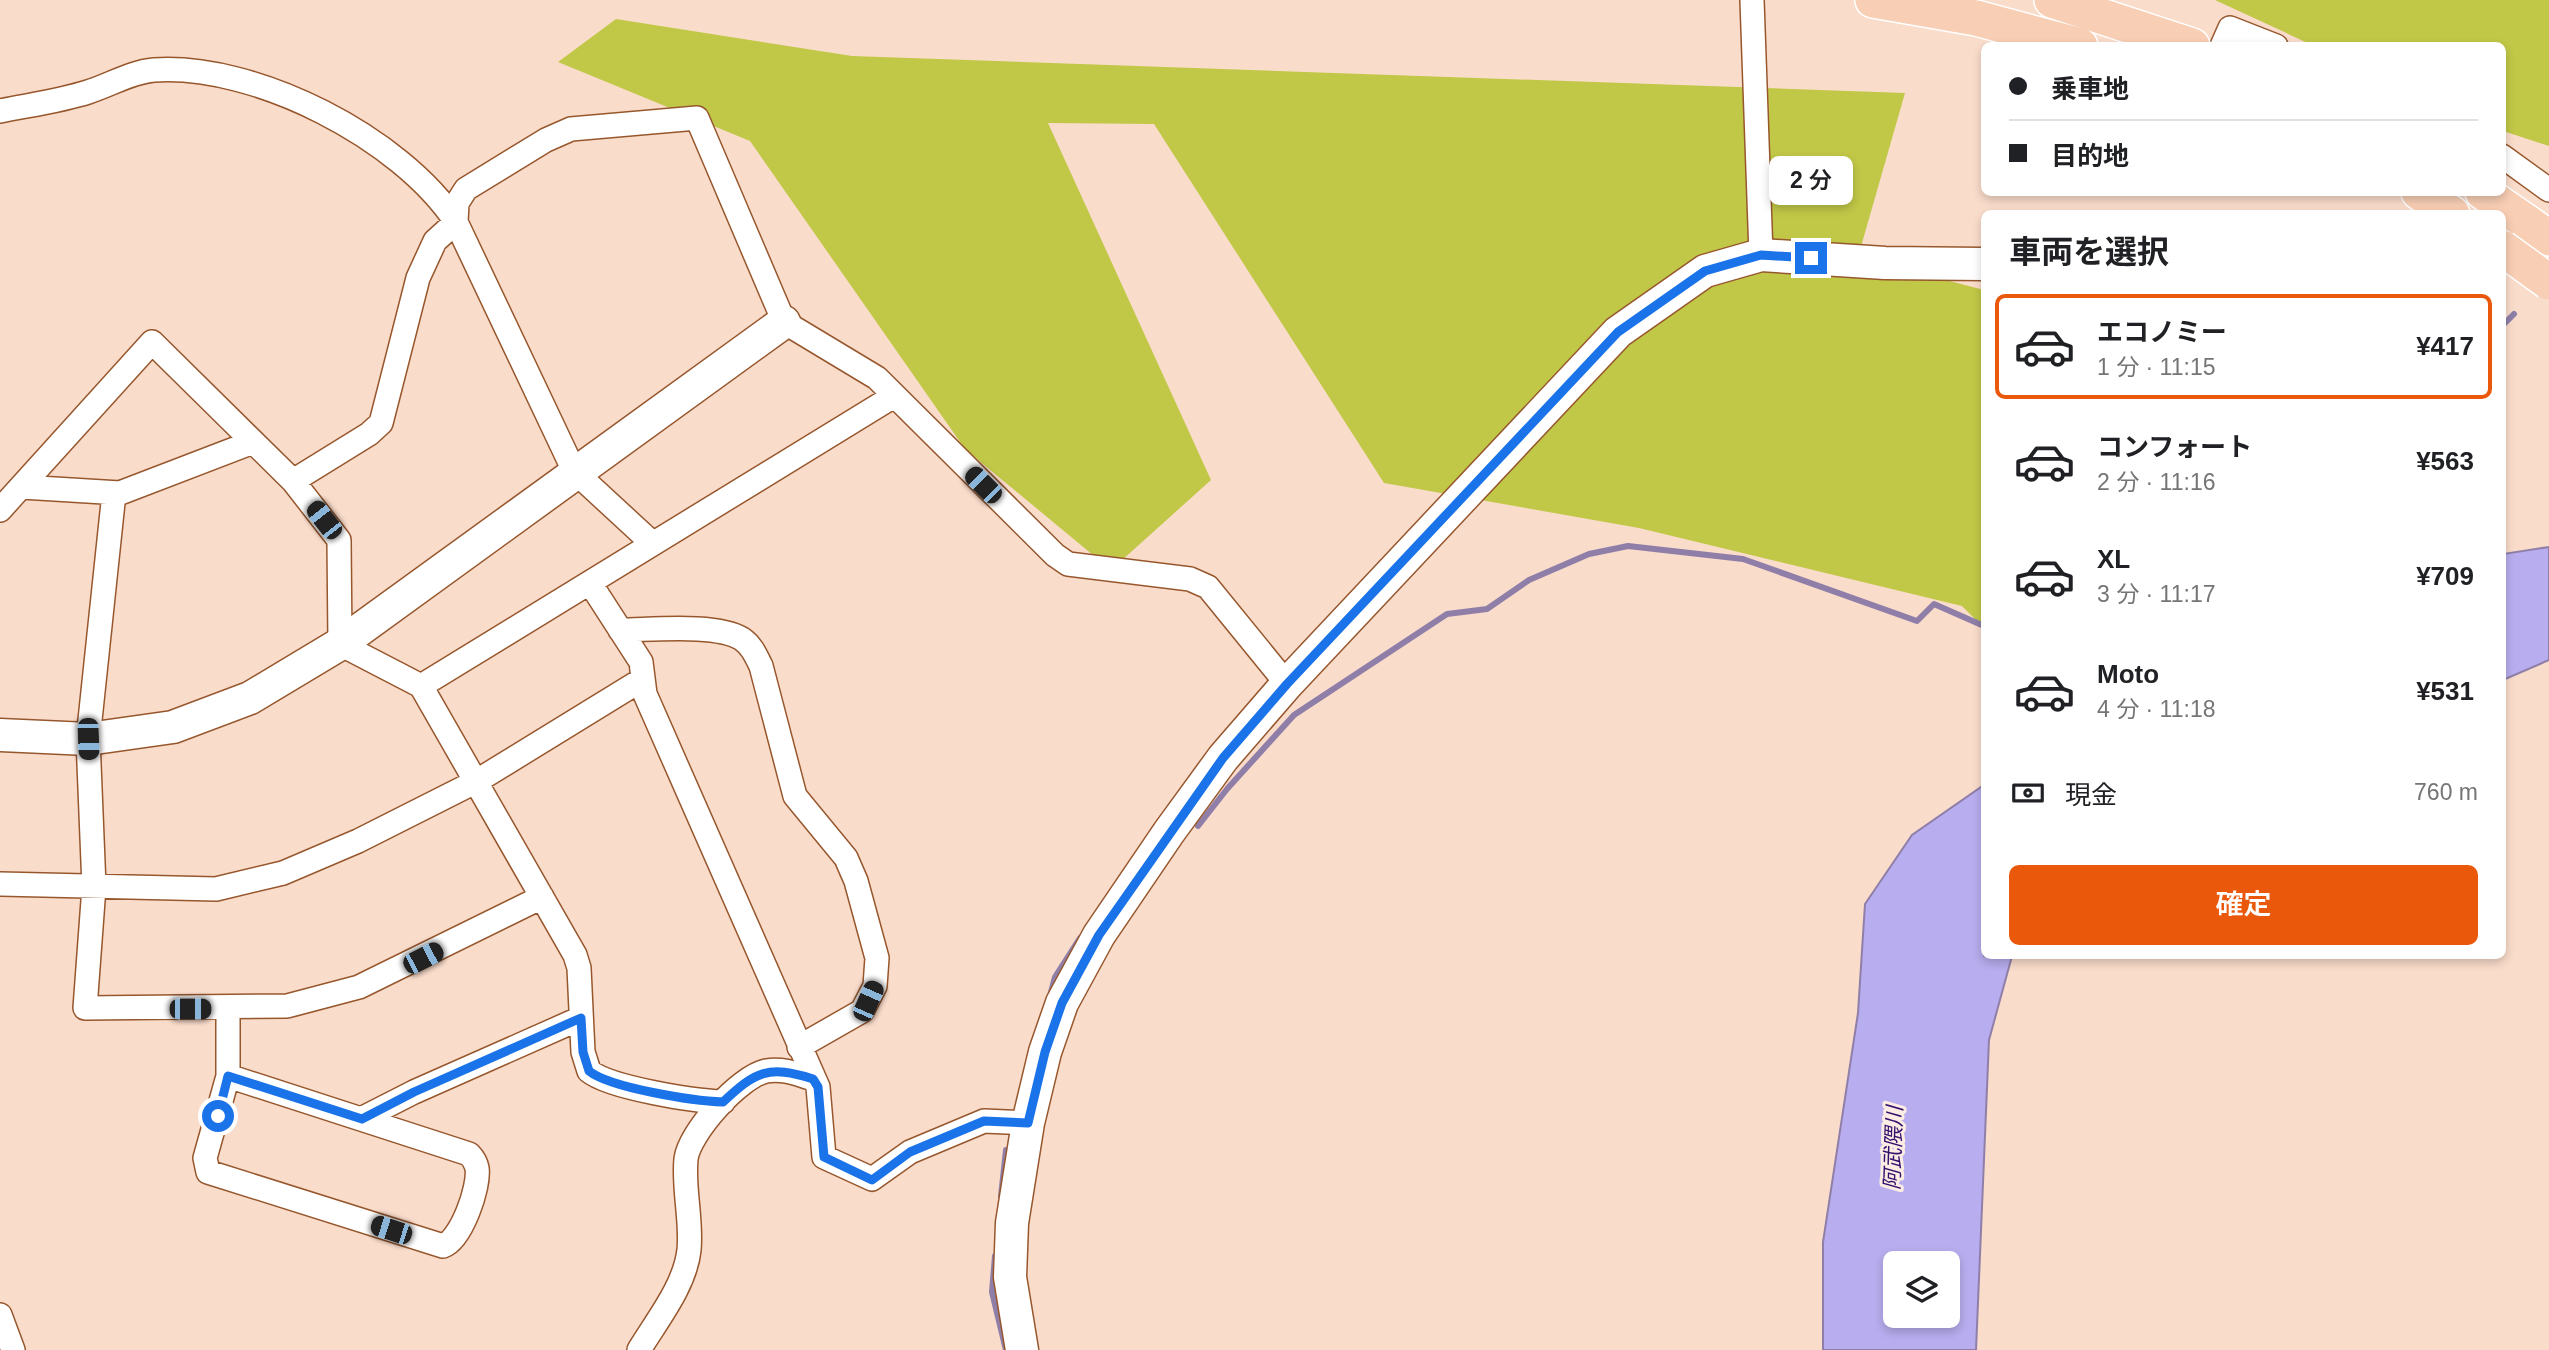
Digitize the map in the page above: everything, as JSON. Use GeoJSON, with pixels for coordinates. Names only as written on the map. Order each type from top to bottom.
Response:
{"type":"FeatureCollection","features":[{"type":"Feature","properties":{"kind":"main road"},"geometry":{"type":"LineString","coordinates":[[1873,0],[1976,18],[2065,42]]}},
{"type":"Feature","properties":{"kind":"main road"},"geometry":{"type":"LineString","coordinates":[[2052,0],[2180,42]]}},
{"type":"Feature","properties":{"kind":"main road"},"geometry":{"type":"LineString","coordinates":[[2425,196],[2446,210]]}},
{"type":"Feature","properties":{"kind":"main road"},"geometry":{"type":"LineString","coordinates":[[2489,196],[2549,238]]}},
{"type":"Feature","properties":{"kind":"main road"},"geometry":{"type":"LineString","coordinates":[[2506,251],[2549,282]]}},
{"type":"Feature","properties":{"kind":"street"},"geometry":{"type":"LineString","coordinates":[[1752,0],[1761,255]]}},
{"type":"Feature","properties":{"kind":"street"},"geometry":{"type":"LineString","coordinates":[[2224,42],[2230,28],[2266,42]]}},
{"type":"Feature","properties":{"kind":"street"},"geometry":{"type":"LineString","coordinates":[[0,111],[88,92],[153,70],[197,73],[262,86],[357,130],[400,159],[443,203],[456,222],[574,471],[652,543]]}},
{"type":"Feature","properties":{"kind":"street"},"geometry":{"type":"LineString","coordinates":[[293,481],[369,434],[380,423],[418,278],[435,241],[456,222],[457,203],[466,189],[571,129],[697,118],[784,322],[877,378],[1055,555],[1068,564],[1189,579],[1209,587],[1287,684]]}},
{"type":"Feature","properties":{"kind":"street"},"geometry":{"type":"LineString","coordinates":[[2506,159],[2549,190]]}},
{"type":"Feature","properties":{"kind":"street"},"geometry":{"type":"LineString","coordinates":[[1022,1350],[1011,1263],[1012,1223],[1028,1123],[1045,1052],[1062,1003],[1099,935],[1223,758],[1287,684],[1618,332],[1705,271],[1761,255],[1885,263],[1981,264]]}},
{"type":"Feature","properties":{"kind":"street"},"geometry":{"type":"LineString","coordinates":[[2506,269],[2549,266]]}},
{"type":"Feature","properties":{"kind":"street"},"geometry":{"type":"LineString","coordinates":[[0,735],[88,739],[173,727],[237,703],[340,644],[574,471],[784,322]]}},
{"type":"Feature","properties":{"kind":"street"},"geometry":{"type":"LineString","coordinates":[[0,510],[152,342],[293,481],[339,540],[340,644]]}},
{"type":"Feature","properties":{"kind":"street"},"geometry":{"type":"LineString","coordinates":[[421,685],[894,396]]}},
{"type":"Feature","properties":{"kind":"street"},"geometry":{"type":"LineString","coordinates":[[22,487],[120,494],[253,442]]}},
{"type":"Feature","properties":{"kind":"street"},"geometry":{"type":"LineString","coordinates":[[114,493],[88,739],[94,887],[85,1008],[228,1009],[287,1006],[359,987],[542,897]]}},
{"type":"Feature","properties":{"kind":"street"},"geometry":{"type":"LineString","coordinates":[[590,583],[640,662],[645,694],[818,1087],[824,1157],[872,1180],[910,1152],[984,1121],[1028,1123]]}},
{"type":"Feature","properties":{"kind":"street"},"geometry":{"type":"LineString","coordinates":[[620,630],[724,632],[742,639],[753,650],[761,666],[796,796],[846,858],[856,881],[877,958],[875,986],[862,1011],[799,1047]]}},
{"type":"Feature","properties":{"kind":"street"},"geometry":{"type":"LineString","coordinates":[[340,644],[421,685],[542,897],[579,968],[586,1064],[594,1075],[699,1102],[723,1102]]}},
{"type":"Feature","properties":{"kind":"street"},"geometry":{"type":"LineString","coordinates":[[0,884],[216,889],[283,873],[358,841],[477,782],[643,679]]}},
{"type":"Feature","properties":{"kind":"street"},"geometry":{"type":"LineString","coordinates":[[228,1009],[228,1076],[205,1158],[208,1172],[443,1246],[450,1244],[456,1237],[470,1206],[477,1165],[469,1154],[228,1076]]}},
{"type":"Feature","properties":{"kind":"street"},"geometry":{"type":"LineString","coordinates":[[362,1119],[414,1092],[581,1018]]}},
{"type":"Feature","properties":{"kind":"street"},"geometry":{"type":"LineString","coordinates":[[639,1350],[674,1291],[689,1251],[686,1160],[690,1143],[723,1102],[752,1077],[765,1072],[785,1070],[813,1079]]}},
{"type":"Feature","properties":{"kind":"street"},"geometry":{"type":"LineString","coordinates":[[0,1315],[13,1350]]}},
{"type":"Feature","properties":{"kind":"green space"},"geometry":{"type":"Polygon","coordinates":[[[2215,0],[2549,0],[2549,146],[2506,132],[2506,42],[2306,42],[2215,0]]]}},
{"type":"Feature","properties":{"kind":"green space"},"geometry":{"type":"Polygon","coordinates":[[[616,19],[852,56],[1905,93],[1858,257],[1981,289],[1981,625],[1962,606],[1639,528],[1384,483],[1154,124],[1048,123],[1211,480],[1111,570],[965,449],[750,141],[558,62],[616,19]]]}},
{"type":"Feature","properties":{"kind":"water"},"geometry":{"type":"Polygon","coordinates":[[[2549,547],[2549,660],[2506,679],[2506,554],[2549,547]]]}},
{"type":"Feature","properties":{"kind":"water","name":"阿武隈川"},"geometry":{"type":"Polygon","coordinates":[[[1981,787],[1981,959],[2011,959],[1989,1040],[1976,1350],[1823,1350],[1823,1242],[1858,1013],[1865,904],[1912,835],[1981,787]]]}},
{"type":"Feature","properties":{"kind":"waterway"},"geometry":{"type":"LineString","coordinates":[[2506,322],[2514,314]]}},
{"type":"Feature","properties":{"kind":"waterway"},"geometry":{"type":"LineString","coordinates":[[1198,826],[1227,789],[1294,715],[1447,614],[1487,609],[1529,580],[1589,554],[1628,546],[1743,559],[1917,621],[1934,604],[1981,625]]}},
{"type":"Feature","properties":{"kind":"waterway"},"geometry":{"type":"LineString","coordinates":[[1050,996],[1055,977],[1080,938]]}},
{"type":"Feature","properties":{"kind":"waterway"},"geometry":{"type":"LineString","coordinates":[[1001,1196],[1006,1150]]}},
{"type":"Feature","properties":{"kind":"waterway"},"geometry":{"type":"LineString","coordinates":[[995,1256],[992,1292],[1006,1350]]}},
{"type":"Feature","properties":{"kind":"route"},"geometry":{"type":"LineString","coordinates":[[218,1116],[228,1076],[362,1119],[414,1092],[581,1018],[583,1052],[589,1071],[601,1078],[622,1084],[699,1102],[723,1102],[752,1077],[765,1072],[785,1070],[813,1079],[818,1087],[824,1157],[872,1180],[910,1152],[984,1121],[1028,1123],[1045,1052],[1062,1003],[1099,935],[1223,758],[1287,684],[1618,332],[1705,271],[1761,255],[1811,258]]}}]}
